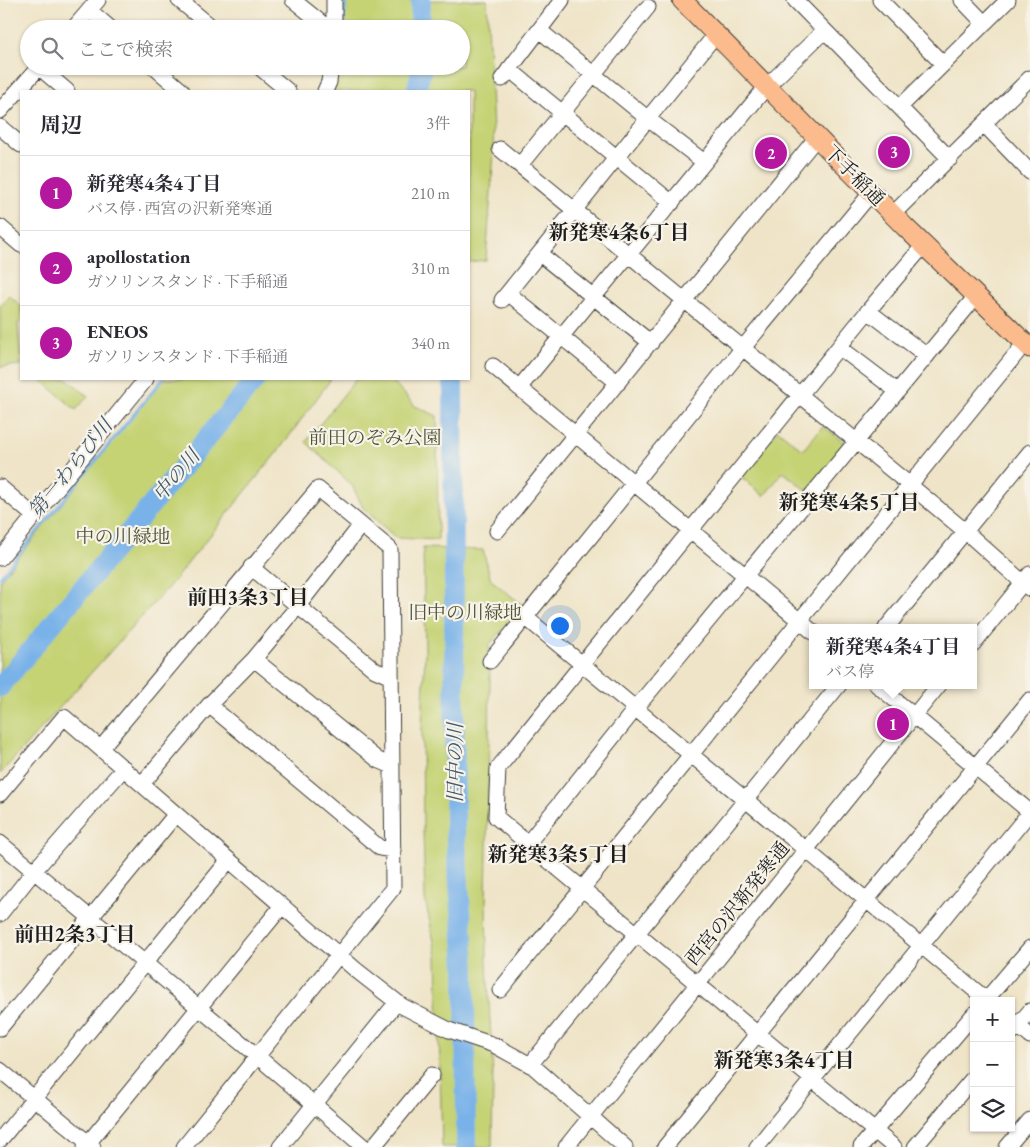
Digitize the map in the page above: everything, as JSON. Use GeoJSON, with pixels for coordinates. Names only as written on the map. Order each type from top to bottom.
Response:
{"type":"FeatureCollection","features":[{"type":"Feature","properties":{"kind":"main road","name":"下手稲通"},"geometry":{"type":"LineString","coordinates":[[682,0],[893,214],[1028,346]]}},
{"type":"Feature","properties":{"kind":"street"},"geometry":{"type":"LineString","coordinates":[[179,0],[203,20]]}},
{"type":"Feature","properties":{"kind":"street"},"geometry":{"type":"LineString","coordinates":[[293,0],[318,20]]}},
{"type":"Feature","properties":{"kind":"street"},"geometry":{"type":"LineString","coordinates":[[334,0],[334,20]]}},
{"type":"Feature","properties":{"kind":"street"},"geometry":{"type":"LineString","coordinates":[[562,0],[505,74],[563,113],[672,203]]}},
{"type":"Feature","properties":{"kind":"street"},"geometry":{"type":"LineString","coordinates":[[795,0],[950,159]]}},
{"type":"Feature","properties":{"kind":"street"},"geometry":{"type":"LineString","coordinates":[[880,0],[942,64]]}},
{"type":"Feature","properties":{"kind":"street"},"geometry":{"type":"LineString","coordinates":[[962,0],[984,23]]}},
{"type":"Feature","properties":{"kind":"street"},"geometry":{"type":"LineString","coordinates":[[900,106],[1008,0]]}},
{"type":"Feature","properties":{"kind":"street"},"geometry":{"type":"LineString","coordinates":[[520,165],[594,74],[647,2]]}},
{"type":"Feature","properties":{"kind":"street"},"geometry":{"type":"LineString","coordinates":[[81,20],[94,5],[105,20]]}},
{"type":"Feature","properties":{"kind":"street"},"geometry":{"type":"LineString","coordinates":[[539,30],[704,162]]}},
{"type":"Feature","properties":{"kind":"street"},"geometry":{"type":"LineString","coordinates":[[519,388],[768,86],[824,31]]}},
{"type":"Feature","properties":{"kind":"street"},"geometry":{"type":"LineString","coordinates":[[618,383],[562,337],[505,296],[716,34]]}},
{"type":"Feature","properties":{"kind":"street"},"geometry":{"type":"LineString","coordinates":[[0,111],[32,75]]}},
{"type":"Feature","properties":{"kind":"street"},"geometry":{"type":"LineString","coordinates":[[48,75],[66,90]]}},
{"type":"Feature","properties":{"kind":"street"},"geometry":{"type":"LineString","coordinates":[[163,75],[181,90]]}},
{"type":"Feature","properties":{"kind":"street"},"geometry":{"type":"LineString","coordinates":[[269,75],[287,90]]}},
{"type":"Feature","properties":{"kind":"street"},"geometry":{"type":"LineString","coordinates":[[325,90],[330,75]]}},
{"type":"Feature","properties":{"kind":"street"},"geometry":{"type":"LineString","coordinates":[[893,214],[1030,78]]}},
{"type":"Feature","properties":{"kind":"street"},"geometry":{"type":"LineString","coordinates":[[984,124],[1030,172]]}},
{"type":"Feature","properties":{"kind":"street"},"geometry":{"type":"LineString","coordinates":[[0,127],[20,144]]}},
{"type":"Feature","properties":{"kind":"street"},"geometry":{"type":"LineString","coordinates":[[497,531],[818,137]]}},
{"type":"Feature","properties":{"kind":"street"},"geometry":{"type":"LineString","coordinates":[[500,149],[1027,582],[977,639]]}},
{"type":"Feature","properties":{"kind":"street"},"geometry":{"type":"LineString","coordinates":[[490,661],[524,616],[872,192]]}},
{"type":"Feature","properties":{"kind":"street"},"geometry":{"type":"LineString","coordinates":[[0,227],[20,244]]}},
{"type":"Feature","properties":{"kind":"street"},"geometry":{"type":"LineString","coordinates":[[894,1147],[496,817],[498,768],[868,311],[924,245]]}},
{"type":"Feature","properties":{"kind":"street"},"geometry":{"type":"LineString","coordinates":[[540,254],[650,343]]}},
{"type":"Feature","properties":{"kind":"street"},"geometry":{"type":"LineString","coordinates":[[528,843],[636,708],[977,295]]}},
{"type":"Feature","properties":{"kind":"street"},"geometry":{"type":"LineString","coordinates":[[868,311],[927,356]]}},
{"type":"Feature","properties":{"kind":"street"},"geometry":{"type":"LineString","coordinates":[[500,990],[800,620],[1028,346]]}},
{"type":"Feature","properties":{"kind":"street"},"geometry":{"type":"LineString","coordinates":[[839,347],[897,391]]}},
{"type":"Feature","properties":{"kind":"street"},"geometry":{"type":"LineString","coordinates":[[492,366],[809,628]]}},
{"type":"Feature","properties":{"kind":"street"},"geometry":{"type":"LineString","coordinates":[[0,558],[145,380]]}},
{"type":"Feature","properties":{"kind":"street"},"geometry":{"type":"LineString","coordinates":[[889,624],[1030,452]]}},
{"type":"Feature","properties":{"kind":"street"},"geometry":{"type":"LineString","coordinates":[[0,487],[34,516]]}},
{"type":"Feature","properties":{"kind":"street"},"geometry":{"type":"LineString","coordinates":[[101,748],[318,489],[390,549],[393,888],[184,1147]]}},
{"type":"Feature","properties":{"kind":"street"},"geometry":{"type":"LineString","coordinates":[[142,784],[209,705],[254,658],[298,606],[361,525]]}},
{"type":"Feature","properties":{"kind":"street"},"geometry":{"type":"LineString","coordinates":[[251,567],[374,670],[392,677]]}},
{"type":"Feature","properties":{"kind":"street"},"geometry":{"type":"LineString","coordinates":[[524,616],[983,997]]}},
{"type":"Feature","properties":{"kind":"street"},"geometry":{"type":"LineString","coordinates":[[254,658],[378,760],[392,766]]}},
{"type":"Feature","properties":{"kind":"street"},"geometry":{"type":"LineString","coordinates":[[530,1065],[836,689]]}},
{"type":"Feature","properties":{"kind":"street"},"geometry":{"type":"LineString","coordinates":[[757,1147],[1030,812],[882,689]]}},
{"type":"Feature","properties":{"kind":"street","name":"西宮の沢新発寒通"},"geometry":{"type":"LineString","coordinates":[[566,1147],[936,689]]}},
{"type":"Feature","properties":{"kind":"street"},"geometry":{"type":"LineString","coordinates":[[665,1147],[1030,700]]}},
{"type":"Feature","properties":{"kind":"street"},"geometry":{"type":"LineString","coordinates":[[209,705],[380,848],[393,850]]}},
{"type":"Feature","properties":{"kind":"street"},"geometry":{"type":"LineString","coordinates":[[0,794],[64,717],[339,955],[397,1002],[449,1030],[494,1044],[530,1065],[625,1147]]}},
{"type":"Feature","properties":{"kind":"street"},"geometry":{"type":"LineString","coordinates":[[0,914],[34,871],[124,768]]}},
{"type":"Feature","properties":{"kind":"street"},"geometry":{"type":"LineString","coordinates":[[0,1028],[176,814]]}},
{"type":"Feature","properties":{"kind":"street"},"geometry":{"type":"LineString","coordinates":[[0,843],[364,1147]]}},
{"type":"Feature","properties":{"kind":"street"},"geometry":{"type":"LineString","coordinates":[[0,1140],[229,860]]}},
{"type":"Feature","properties":{"kind":"street"},"geometry":{"type":"LineString","coordinates":[[0,1070],[89,1146],[198,1007],[282,906]]}},
{"type":"Feature","properties":{"kind":"street"},"geometry":{"type":"LineString","coordinates":[[989,997],[1030,948]]}},
{"type":"Feature","properties":{"kind":"street"},"geometry":{"type":"LineString","coordinates":[[280,1147],[397,1002]]}},
{"type":"Feature","properties":{"kind":"street"},"geometry":{"type":"LineString","coordinates":[[1015,1024],[1030,1011]]}},
{"type":"Feature","properties":{"kind":"street"},"geometry":{"type":"LineString","coordinates":[[861,1147],[970,1019]]}},
{"type":"Feature","properties":{"kind":"street"},"geometry":{"type":"LineString","coordinates":[[1015,1027],[1030,1036]]}},
{"type":"Feature","properties":{"kind":"street"},"geometry":{"type":"LineString","coordinates":[[372,1147],[432,1075]]}},
{"type":"Feature","properties":{"kind":"street"},"geometry":{"type":"LineString","coordinates":[[915,1147],[970,1082]]}},
{"type":"Feature","properties":{"kind":"street"},"geometry":{"type":"LineString","coordinates":[[1007,1147],[1030,1120]]}},
{"type":"Feature","properties":{"kind":"green space"},"geometry":{"type":"Polygon","coordinates":[[[343,0],[487,0],[494,152],[486,260],[470,262],[470,90],[333,90],[336,75],[470,75],[470,20],[342,20],[343,0]]]}},
{"type":"Feature","properties":{"kind":"green space"},"geometry":{"type":"Polygon","coordinates":[[[9,295],[20,305],[20,321],[18,324],[20,365],[0,367],[0,306],[9,295]]]}},
{"type":"Feature","properties":{"kind":"green space"},"geometry":{"type":"Polygon","coordinates":[[[41,380],[68,380],[88,396],[76,410],[41,380]]]}},
{"type":"Feature","properties":{"kind":"green space","name":"中の川緑地"},"geometry":{"type":"Polygon","coordinates":[[[162,380],[330,380],[282,446],[172,583],[0,774],[0,580],[162,380]]]}},
{"type":"Feature","properties":{"kind":"green space","name":"前田のぞみ公園"},"geometry":{"type":"Polygon","coordinates":[[[355,380],[392,380],[415,406],[437,416],[438,540],[396,538],[363,508],[352,485],[306,442],[355,380]]]}},
{"type":"Feature","properties":{"kind":"green space"},"geometry":{"type":"Polygon","coordinates":[[[823,426],[845,443],[845,446],[808,491],[783,472],[764,496],[741,477],[778,430],[803,450],[823,426]]]}},
{"type":"Feature","properties":{"kind":"green space","name":"旧中の川緑地"},"geometry":{"type":"Polygon","coordinates":[[[423,548],[483,550],[491,580],[524,606],[489,645],[486,903],[493,1076],[492,1147],[442,1147],[437,956],[425,899],[422,728],[425,651],[423,548]]]}},
{"type":"Feature","properties":{"kind":"waterway","name":"第一わらび川"},"geometry":{"type":"LineString","coordinates":[[344,20],[346,0]]}},
{"type":"Feature","properties":{"kind":"waterway","name":"中の川"},"geometry":{"type":"LineString","coordinates":[[420,20],[421,0]]}},
{"type":"Feature","properties":{"kind":"waterway","name":"中の川"},"geometry":{"type":"LineString","coordinates":[[416,90],[420,75]]}},
{"type":"Feature","properties":{"kind":"waterway","name":"第一わらび川"},"geometry":{"type":"LineString","coordinates":[[0,577],[162,380]]}},
{"type":"Feature","properties":{"kind":"waterway","name":"中の川"},"geometry":{"type":"LineString","coordinates":[[0,687],[255,380]]}},
{"type":"Feature","properties":{"kind":"waterway","name":"旧中の川"},"geometry":{"type":"LineString","coordinates":[[453,380],[455,829],[465,966],[466,1147]]}},
{"type":"Feature","properties":{"kind":"place","name":"ENEOS"},"geometry":{"type":"Point","coordinates":[894,152]}},
{"type":"Feature","properties":{"kind":"place","name":"apollostation"},"geometry":{"type":"Point","coordinates":[771,153]}},
{"type":"Feature","properties":{"kind":"place","name":"新発寒4条4丁目"},"geometry":{"type":"Point","coordinates":[893,724]}},
{"type":"Feature","properties":{"kind":"district","name":"新発寒4条6丁目"},"geometry":{"type":"Point","coordinates":[619,232]}},
{"type":"Feature","properties":{"kind":"district","name":"新発寒4条5丁目"},"geometry":{"type":"Point","coordinates":[849,502]}},
{"type":"Feature","properties":{"kind":"district","name":"前田3条3丁目"},"geometry":{"type":"Point","coordinates":[248,597]}},
{"type":"Feature","properties":{"kind":"district","name":"新発寒3条5丁目"},"geometry":{"type":"Point","coordinates":[558,854]}},
{"type":"Feature","properties":{"kind":"district","name":"前田2条3丁目"},"geometry":{"type":"Point","coordinates":[75,934]}},
{"type":"Feature","properties":{"kind":"district","name":"新発寒3条4丁目"},"geometry":{"type":"Point","coordinates":[784,1060]}}]}
